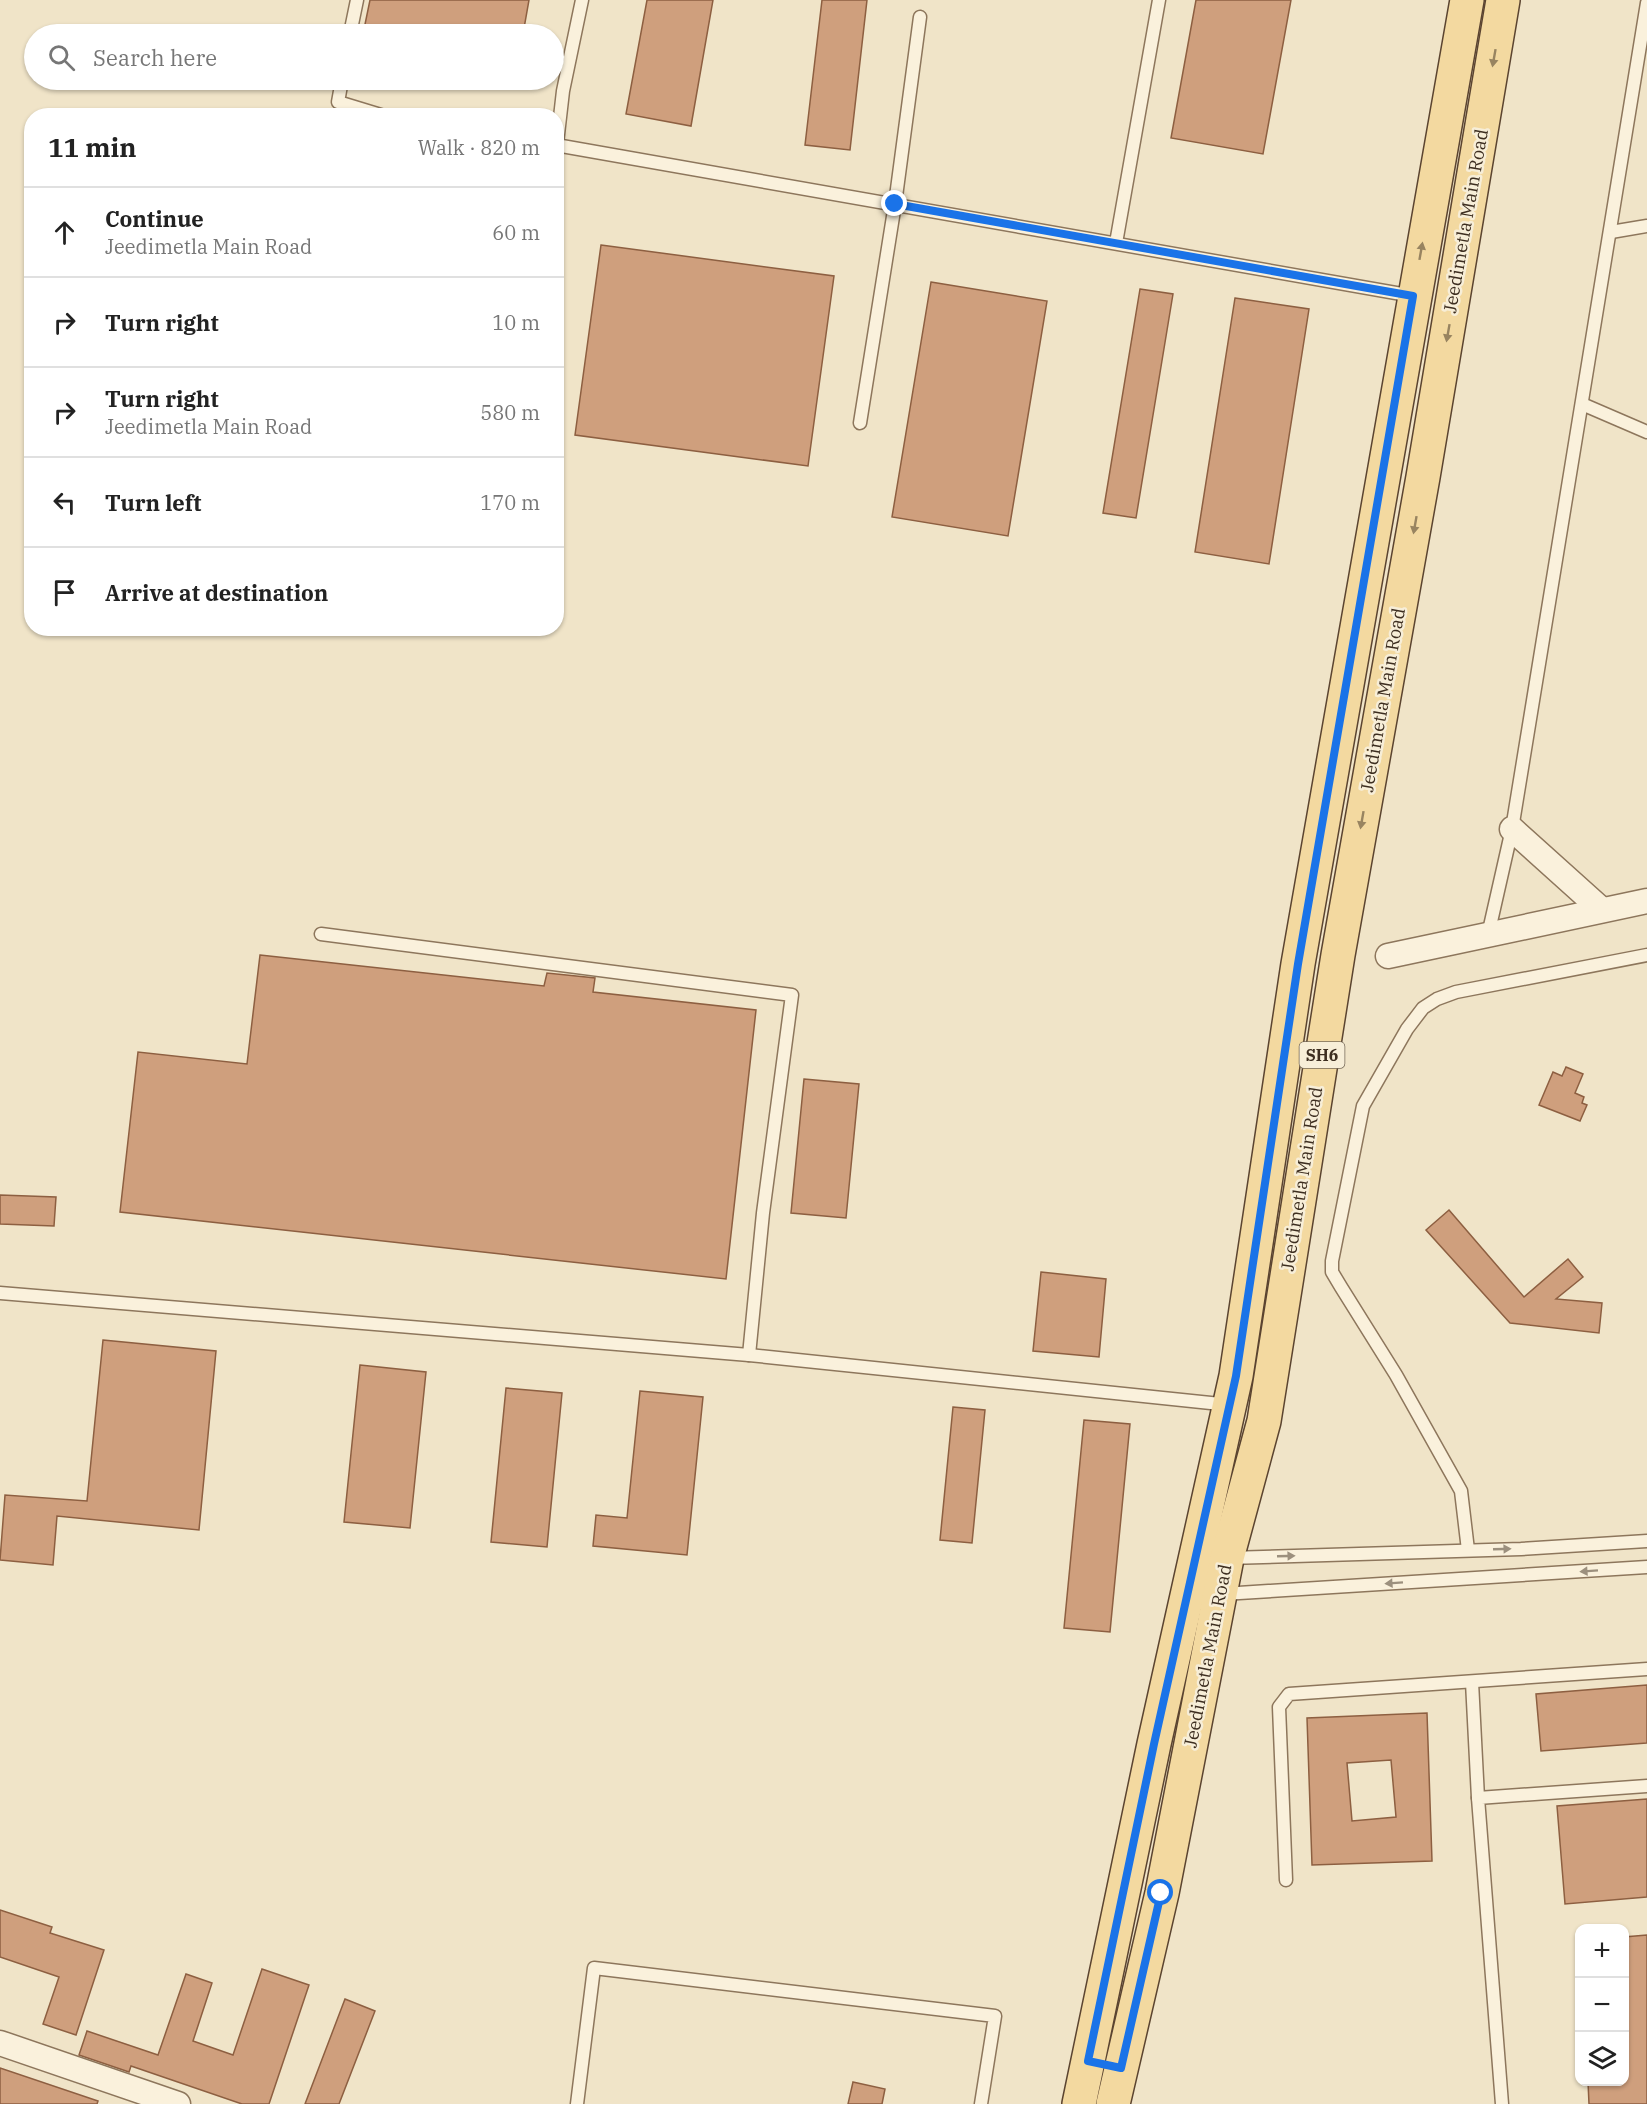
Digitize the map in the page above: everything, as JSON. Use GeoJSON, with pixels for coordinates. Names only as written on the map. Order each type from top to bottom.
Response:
{"type":"FeatureCollection","features":[{"type":"Feature","properties":{"kind":"main road","name":"Jeedimetla Main Road"},"geometry":{"type":"LineString","coordinates":[[1078,2104],[1154,1744],[1230,1405],[1298,964],[1413,296],[1467,0]]}},
{"type":"Feature","properties":{"kind":"main road","name":"Jeedimetla Main Road"},"geometry":{"type":"LineString","coordinates":[[1113,2104],[1161,1893],[1219,1594],[1264,1421],[1338,955],[1423,477],[1503,0]]}},
{"type":"Feature","properties":{"kind":"main road"},"geometry":{"type":"LineString","coordinates":[[1088,2061],[1121,2068]]}},
{"type":"Feature","properties":{"kind":"street"},"geometry":{"type":"LineString","coordinates":[[1512,828],[1602,910]]}},
{"type":"Feature","properties":{"kind":"street"},"geometry":{"type":"LineString","coordinates":[[1388,956],[1647,901]]}},
{"type":"Feature","properties":{"kind":"street"},"geometry":{"type":"LineString","coordinates":[[0,2043],[178,2104]]}},
{"type":"Feature","properties":{"kind":"lane"},"geometry":{"type":"LineString","coordinates":[[352,24],[357,0]]}},
{"type":"Feature","properties":{"kind":"lane"},"geometry":{"type":"LineString","coordinates":[[564,86],[582,0]]}},
{"type":"Feature","properties":{"kind":"lane"},"geometry":{"type":"LineString","coordinates":[[1116,243],[1159,0]]}},
{"type":"Feature","properties":{"kind":"lane"},"geometry":{"type":"LineString","coordinates":[[1488,934],[1512,828],[1647,3]]}},
{"type":"Feature","properties":{"kind":"lane"},"geometry":{"type":"LineString","coordinates":[[860,423],[895,204],[920,17]]}},
{"type":"Feature","properties":{"kind":"lane"},"geometry":{"type":"LineString","coordinates":[[340,90],[338,102],[358,108]]}},
{"type":"Feature","properties":{"kind":"lane"},"geometry":{"type":"LineString","coordinates":[[561,108],[563,90]]}},
{"type":"Feature","properties":{"kind":"lane"},"geometry":{"type":"LineString","coordinates":[[564,148],[1413,296]]}},
{"type":"Feature","properties":{"kind":"lane"},"geometry":{"type":"LineString","coordinates":[[1611,232],[1647,226]]}},
{"type":"Feature","properties":{"kind":"lane"},"geometry":{"type":"LineString","coordinates":[[1582,404],[1647,432]]}},
{"type":"Feature","properties":{"kind":"lane"},"geometry":{"type":"LineString","coordinates":[[321,934],[792,995],[763,1213],[749,1355]]}},
{"type":"Feature","properties":{"kind":"lane"},"geometry":{"type":"LineString","coordinates":[[1468,1550],[1461,1491],[1412,1402],[1332,1272],[1342,1201],[1363,1106],[1407,1029],[1423,1008],[1437,999],[1456,992],[1647,955]]}},
{"type":"Feature","properties":{"kind":"lane"},"geometry":{"type":"LineString","coordinates":[[0,1293],[749,1355],[1230,1405]]}},
{"type":"Feature","properties":{"kind":"lane"},"geometry":{"type":"LineString","coordinates":[[1227,1558],[1647,1541]]}},
{"type":"Feature","properties":{"kind":"lane"},"geometry":{"type":"LineString","coordinates":[[1219,1594],[1647,1567]]}},
{"type":"Feature","properties":{"kind":"lane"},"geometry":{"type":"LineString","coordinates":[[1287,1880],[1279,1707],[1289,1694],[1647,1669]]}},
{"type":"Feature","properties":{"kind":"lane"},"geometry":{"type":"LineString","coordinates":[[1472,1682],[1478,1798],[1502,2104]]}},
{"type":"Feature","properties":{"kind":"lane"},"geometry":{"type":"LineString","coordinates":[[1478,1798],[1647,1786]]}},
{"type":"Feature","properties":{"kind":"lane"},"geometry":{"type":"LineString","coordinates":[[577,2104],[594,1968],[995,2016],[981,2104]]}},
{"type":"Feature","properties":{"kind":"building"},"geometry":{"type":"Polygon","coordinates":[[[370,0],[529,0],[525,24],[365,24],[370,0]]]}},
{"type":"Feature","properties":{"kind":"building"},"geometry":{"type":"Polygon","coordinates":[[[647,0],[713,0],[691,126],[626,114],[647,0]]]}},
{"type":"Feature","properties":{"kind":"building"},"geometry":{"type":"Polygon","coordinates":[[[822,0],[867,0],[850,150],[805,145],[822,0]]]}},
{"type":"Feature","properties":{"kind":"building"},"geometry":{"type":"Polygon","coordinates":[[[1196,0],[1291,0],[1263,154],[1171,138],[1196,0]]]}},
{"type":"Feature","properties":{"kind":"building"},"geometry":{"type":"Polygon","coordinates":[[[601,245],[834,276],[808,466],[575,435],[601,245]]]}},
{"type":"Feature","properties":{"kind":"building"},"geometry":{"type":"Polygon","coordinates":[[[931,282],[1047,301],[1008,536],[892,517],[931,282]]]}},
{"type":"Feature","properties":{"kind":"building"},"geometry":{"type":"Polygon","coordinates":[[[1140,289],[1173,294],[1136,518],[1103,513],[1140,289]]]}},
{"type":"Feature","properties":{"kind":"building"},"geometry":{"type":"Polygon","coordinates":[[[1235,298],[1309,309],[1269,564],[1195,552],[1235,298]]]}},
{"type":"Feature","properties":{"kind":"building"},"geometry":{"type":"Polygon","coordinates":[[[260,955],[544,986],[547,973],[586,977],[595,978],[593,992],[756,1010],[726,1279],[120,1212],[138,1052],[247,1064],[260,955]]]}},
{"type":"Feature","properties":{"kind":"building"},"geometry":{"type":"Polygon","coordinates":[[[1566,1067],[1583,1074],[1575,1093],[1584,1097],[1582,1103],[1587,1105],[1580,1121],[1539,1105],[1553,1072],[1562,1076],[1566,1067]]]}},
{"type":"Feature","properties":{"kind":"building"},"geometry":{"type":"Polygon","coordinates":[[[804,1079],[859,1084],[846,1218],[791,1213],[804,1079]]]}},
{"type":"Feature","properties":{"kind":"building"},"geometry":{"type":"Polygon","coordinates":[[[0,1195],[56,1197],[54,1226],[0,1224],[0,1195]]]}},
{"type":"Feature","properties":{"kind":"building"},"geometry":{"type":"Polygon","coordinates":[[[1449,1210],[1524,1297],[1568,1259],[1583,1277],[1556,1299],[1602,1303],[1599,1333],[1510,1323],[1426,1230],[1449,1210]]]}},
{"type":"Feature","properties":{"kind":"building"},"geometry":{"type":"Polygon","coordinates":[[[1041,1272],[1106,1279],[1099,1357],[1033,1351],[1041,1272]]]}},
{"type":"Feature","properties":{"kind":"building"},"geometry":{"type":"Polygon","coordinates":[[[103,1340],[216,1351],[199,1530],[57,1516],[53,1565],[0,1560],[5,1495],[87,1501],[103,1340]]]}},
{"type":"Feature","properties":{"kind":"building"},"geometry":{"type":"Polygon","coordinates":[[[360,1365],[426,1372],[410,1528],[344,1522],[360,1365]]]}},
{"type":"Feature","properties":{"kind":"building"},"geometry":{"type":"Polygon","coordinates":[[[506,1388],[562,1393],[547,1547],[491,1542],[506,1388]]]}},
{"type":"Feature","properties":{"kind":"building"},"geometry":{"type":"Polygon","coordinates":[[[640,1391],[703,1397],[687,1555],[593,1546],[596,1515],[627,1518],[640,1391]]]}},
{"type":"Feature","properties":{"kind":"building"},"geometry":{"type":"Polygon","coordinates":[[[953,1407],[985,1410],[972,1543],[940,1540],[953,1407]]]}},
{"type":"Feature","properties":{"kind":"building"},"geometry":{"type":"Polygon","coordinates":[[[1084,1420],[1130,1424],[1110,1632],[1064,1628],[1084,1420]]]}},
{"type":"Feature","properties":{"kind":"building"},"geometry":{"type":"Polygon","coordinates":[[[1647,1685],[1647,1743],[1541,1751],[1536,1694],[1647,1685]]]}},
{"type":"Feature","properties":{"kind":"building"},"geometry":{"type":"Polygon","coordinates":[[[1427,1713],[1432,1861],[1312,1865],[1307,1718],[1427,1713]],[[1391,1760],[1347,1763],[1352,1821],[1396,1817],[1391,1760]]]}},
{"type":"Feature","properties":{"kind":"building"},"geometry":{"type":"Polygon","coordinates":[[[1647,1799],[1647,1897],[1565,1904],[1557,1806],[1647,1799]]]}},
{"type":"Feature","properties":{"kind":"building"},"geometry":{"type":"Polygon","coordinates":[[[0,1910],[52,1927],[50,1933],[104,1950],[76,2035],[43,2024],[59,1977],[0,1957],[0,1910]]]}},
{"type":"Feature","properties":{"kind":"building"},"geometry":{"type":"Polygon","coordinates":[[[1647,1935],[1647,2104],[1589,2104],[1588,2086],[1629,2086],[1629,1937],[1647,1935]]]}},
{"type":"Feature","properties":{"kind":"building"},"geometry":{"type":"Polygon","coordinates":[[[262,1969],[309,1985],[269,2104],[242,2104],[131,2066],[129,2072],[79,2055],[87,2031],[158,2055],[186,1974],[212,1983],[193,2041],[233,2055],[262,1969]]]}},
{"type":"Feature","properties":{"kind":"building"},"geometry":{"type":"Polygon","coordinates":[[[345,1999],[375,2011],[339,2104],[305,2104],[345,1999]]]}},
{"type":"Feature","properties":{"kind":"building"},"geometry":{"type":"Polygon","coordinates":[[[0,2068],[98,2101],[97,2104],[0,2104],[0,2068]]]}},
{"type":"Feature","properties":{"kind":"building"},"geometry":{"type":"Polygon","coordinates":[[[853,2082],[885,2089],[882,2104],[848,2104],[853,2082]]]}},
{"type":"Feature","properties":{"kind":"route"},"geometry":{"type":"LineString","coordinates":[[895,204],[1413,296],[1298,964],[1236,1376],[1154,1744],[1088,2061],[1121,2068],[1161,1893]]}}]}
